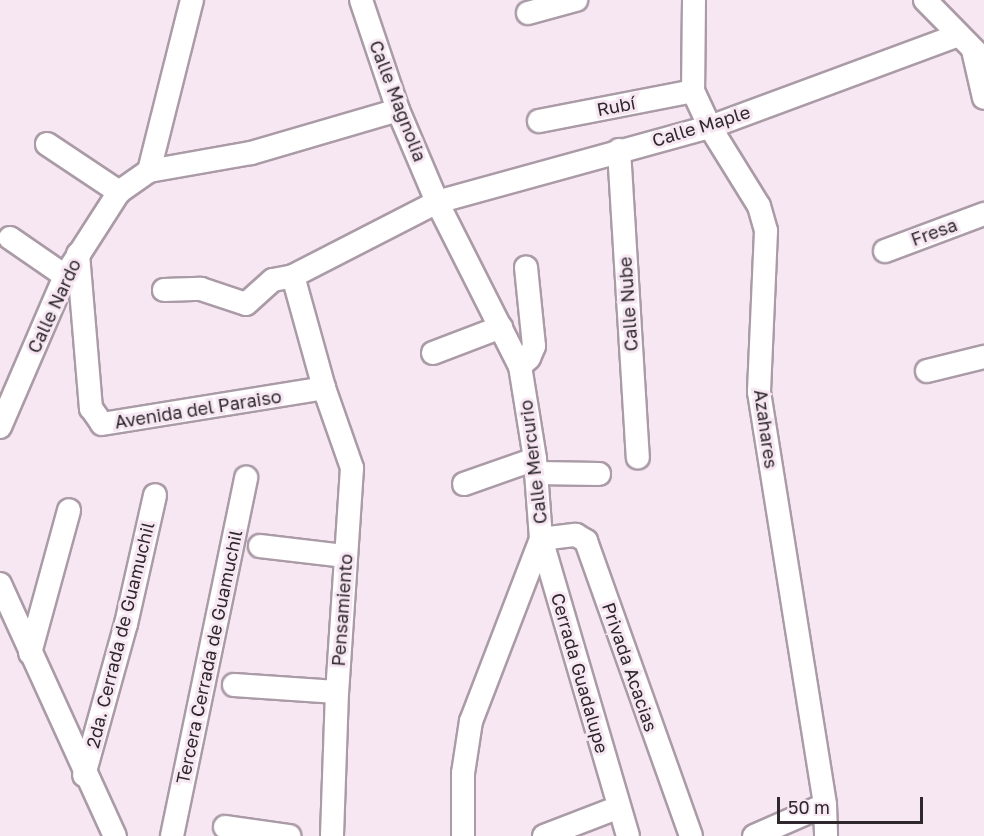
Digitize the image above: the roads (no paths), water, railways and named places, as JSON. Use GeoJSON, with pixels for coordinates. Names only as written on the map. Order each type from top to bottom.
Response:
{"type":"FeatureCollection","features":[{"type":"Feature","properties":{"kind":"street"},"geometry":{"type":"LineString","coordinates":[[149,171],[192,0]]}},
{"type":"Feature","properties":{"kind":"street","name":"Calle Magnolia"},"geometry":{"type":"LineString","coordinates":[[361,0],[398,110],[437,202]]}},
{"type":"Feature","properties":{"kind":"street"},"geometry":{"type":"LineString","coordinates":[[528,13],[576,0]]}},
{"type":"Feature","properties":{"kind":"street","name":"Azahares"},"geometry":{"type":"LineString","coordinates":[[694,0],[693,91],[710,127],[759,206],[766,231],[759,392],[825,805],[826,836]]}},
{"type":"Feature","properties":{"kind":"street"},"geometry":{"type":"LineString","coordinates":[[937,4],[972,48],[984,98]]}},
{"type":"Feature","properties":{"kind":"street","name":"Calle Maple"},"geometry":{"type":"LineString","coordinates":[[164,290],[201,289],[242,305],[273,280],[292,276],[437,202],[619,150],[710,127],[972,48]]}},
{"type":"Feature","properties":{"kind":"street","name":"Rubí"},"geometry":{"type":"LineString","coordinates":[[539,121],[693,91]]}},
{"type":"Feature","properties":{"kind":"street","name":"Calle Nardo"},"geometry":{"type":"LineString","coordinates":[[0,427],[65,276],[119,192],[149,171],[251,153],[398,110]]}},
{"type":"Feature","properties":{"kind":"street"},"geometry":{"type":"LineString","coordinates":[[47,144],[119,192]]}},
{"type":"Feature","properties":{"kind":"street","name":"Calle Nube"},"geometry":{"type":"LineString","coordinates":[[619,150],[638,457]]}},
{"type":"Feature","properties":{"kind":"street","name":"Calle Mercurio"},"geometry":{"type":"LineString","coordinates":[[437,202],[520,366],[536,466],[541,539],[471,720],[463,773],[463,836]]}},
{"type":"Feature","properties":{"kind":"street","name":"Fresa"},"geometry":{"type":"LineString","coordinates":[[885,250],[984,214]]}},
{"type":"Feature","properties":{"kind":"street"},"geometry":{"type":"LineString","coordinates":[[10,238],[65,276]]}},
{"type":"Feature","properties":{"kind":"street","name":"Avenida del Paraiso"},"geometry":{"type":"LineString","coordinates":[[78,254],[91,408],[102,424],[324,388]]}},
{"type":"Feature","properties":{"kind":"street"},"geometry":{"type":"LineString","coordinates":[[520,366],[529,358],[534,346],[526,267]]}},
{"type":"Feature","properties":{"kind":"street","name":"Pensamiento"},"geometry":{"type":"LineString","coordinates":[[292,276],[324,388],[352,468],[337,692],[332,836]]}},
{"type":"Feature","properties":{"kind":"street"},"geometry":{"type":"LineString","coordinates":[[433,353],[501,327]]}},
{"type":"Feature","properties":{"kind":"street"},"geometry":{"type":"LineString","coordinates":[[927,371],[984,357]]}},
{"type":"Feature","properties":{"kind":"street"},"geometry":{"type":"LineString","coordinates":[[464,484],[536,466],[599,474]]}},
{"type":"Feature","properties":{"kind":"street","name":"Tercera Cerrada de Guamuchil"},"geometry":{"type":"LineString","coordinates":[[172,836],[246,478]]}},
{"type":"Feature","properties":{"kind":"street","name":"2da. Cerrada de Guamuchil"},"geometry":{"type":"LineString","coordinates":[[84,775],[126,624],[155,495]]}},
{"type":"Feature","properties":{"kind":"street"},"geometry":{"type":"LineString","coordinates":[[30,653],[69,510]]}},
{"type":"Feature","properties":{"kind":"street","name":"Privada Acacias"},"geometry":{"type":"LineString","coordinates":[[541,539],[576,535],[586,541],[691,836]]}},
{"type":"Feature","properties":{"kind":"street","name":"Cerrada Guadalupe"},"geometry":{"type":"LineString","coordinates":[[541,539],[628,836]]}},
{"type":"Feature","properties":{"kind":"street"},"geometry":{"type":"LineString","coordinates":[[260,546],[345,556]]}},
{"type":"Feature","properties":{"kind":"street"},"geometry":{"type":"LineString","coordinates":[[0,584],[84,775],[115,836]]}},
{"type":"Feature","properties":{"kind":"street"},"geometry":{"type":"LineString","coordinates":[[234,685],[337,692]]}},
{"type":"Feature","properties":{"kind":"street"},"geometry":{"type":"LineString","coordinates":[[754,836],[825,805]]}},
{"type":"Feature","properties":{"kind":"street"},"geometry":{"type":"LineString","coordinates":[[544,836],[619,807]]}},
{"type":"Feature","properties":{"kind":"street"},"geometry":{"type":"LineString","coordinates":[[225,827],[289,836]]}}]}
